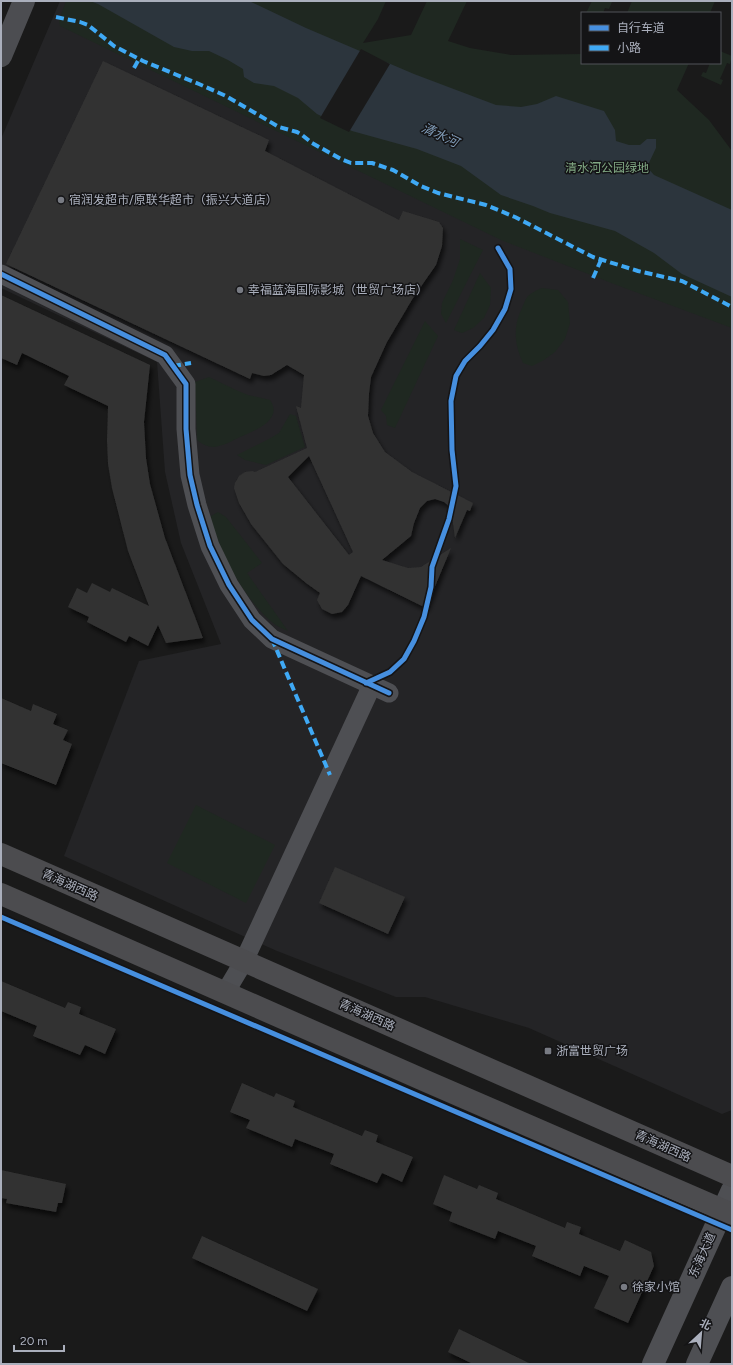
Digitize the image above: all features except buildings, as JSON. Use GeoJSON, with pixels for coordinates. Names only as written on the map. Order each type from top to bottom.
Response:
{"type":"FeatureCollection","features":[{"type":"Feature","properties":{"kind":"main road"},"geometry":{"type":"LineString","coordinates":[[1,56],[24,1]]}},
{"type":"Feature","properties":{"kind":"main road","name":"青海湖西路"},"geometry":{"type":"LineString","coordinates":[[1,854],[732,1176]]}},
{"type":"Feature","properties":{"kind":"main road"},"geometry":{"type":"LineString","coordinates":[[1,894],[727,1212]]}},
{"type":"Feature","properties":{"kind":"street"},"geometry":{"type":"LineString","coordinates":[[1,274],[164,355],[186,384],[186,429],[190,475],[197,505],[210,546],[229,585],[252,620],[272,639],[389,693]]}},
{"type":"Feature","properties":{"kind":"street"},"geometry":{"type":"LineString","coordinates":[[225,993],[244,961],[372,685]]}},
{"type":"Feature","properties":{"kind":"street","name":"东海大道"},"geometry":{"type":"LineString","coordinates":[[653,1364],[727,1212],[732,1190]]}},
{"type":"Feature","properties":{"kind":"street"},"geometry":{"type":"LineString","coordinates":[[697,1364],[732,1287]]}},
{"type":"Feature","properties":{"kind":"shaded area"},"geometry":{"type":"Polygon","coordinates":[[[60,1],[90,1],[732,297],[732,1110],[722,1114],[529,1028],[425,997],[396,997],[277,951],[64,856],[139,661],[221,644],[181,543],[165,472],[157,362],[1,288],[1,139],[60,1]]]}},
{"type":"Feature","properties":{"kind":"green space","name":"清水河公园绿地"},"geometry":{"type":"Polygon","coordinates":[[[66,1],[386,1],[378,19],[363,43],[411,35],[427,1],[467,1],[448,41],[470,48],[511,55],[581,54],[581,64],[689,64],[677,90],[709,120],[732,151],[732,328],[501,240],[60,26],[59,20],[66,1]]]}},
{"type":"Feature","properties":{"kind":"green space"},"geometry":{"type":"Polygon","coordinates":[[[592,1],[612,2],[609,9],[605,8],[603,12],[586,12],[592,1]]]}},
{"type":"Feature","properties":{"kind":"green space"},"geometry":{"type":"Polygon","coordinates":[[[632,1],[715,1],[710,12],[627,12],[632,1]]]}},
{"type":"Feature","properties":{"kind":"green space"},"geometry":{"type":"Polygon","coordinates":[[[721,51],[732,56],[730,64],[727,63],[720,79],[723,80],[721,85],[701,76],[703,72],[706,73],[710,64],[721,64],[721,51]]]}},
{"type":"Feature","properties":{"kind":"green space"},"geometry":{"type":"Polygon","coordinates":[[[460,239],[483,250],[446,323],[441,314],[442,303],[453,280],[460,259],[460,239]]]}},
{"type":"Feature","properties":{"kind":"green space"},"geometry":{"type":"Polygon","coordinates":[[[480,273],[491,288],[490,305],[484,318],[473,328],[462,333],[454,330],[480,273]]]}},
{"type":"Feature","properties":{"kind":"green space"},"geometry":{"type":"Polygon","coordinates":[[[542,288],[558,290],[568,302],[570,323],[565,339],[555,352],[532,366],[523,363],[520,356],[516,342],[516,328],[519,315],[526,299],[528,296],[542,288]]]}},
{"type":"Feature","properties":{"kind":"green space"},"geometry":{"type":"Polygon","coordinates":[[[425,321],[438,336],[395,428],[387,425],[386,416],[381,410],[425,321]]]}},
{"type":"Feature","properties":{"kind":"green space"},"geometry":{"type":"Polygon","coordinates":[[[209,377],[248,395],[270,400],[273,407],[273,413],[270,419],[266,424],[253,432],[224,444],[211,447],[201,443],[197,440],[195,382],[209,377]]]}},
{"type":"Feature","properties":{"kind":"green space"},"geometry":{"type":"Polygon","coordinates":[[[290,414],[296,416],[305,447],[266,465],[245,460],[237,455],[279,433],[290,414]]]}},
{"type":"Feature","properties":{"kind":"green space"},"geometry":{"type":"Polygon","coordinates":[[[218,512],[226,517],[262,563],[247,573],[288,631],[275,625],[253,602],[225,558],[213,528],[211,516],[218,512]]]}},
{"type":"Feature","properties":{"kind":"green space"},"geometry":{"type":"Polygon","coordinates":[[[196,805],[275,845],[246,903],[167,863],[196,805]]]}},
{"type":"Feature","properties":{"kind":"water","name":"清水河"},"geometry":{"type":"Polygon","coordinates":[[[90,1],[249,1],[306,28],[414,74],[496,105],[521,107],[537,104],[556,96],[604,111],[615,130],[616,141],[629,145],[640,145],[647,139],[656,139],[656,148],[647,167],[654,175],[732,210],[732,297],[682,274],[654,253],[615,231],[550,213],[501,195],[461,166],[417,149],[352,131],[317,114],[298,98],[274,86],[254,83],[244,77],[243,69],[228,60],[209,51],[192,51],[174,47],[98,4],[90,1]]]}},
{"type":"Feature","properties":{"kind":"pier"},"geometry":{"type":"Polygon","coordinates":[[[361,49],[390,64],[349,132],[320,118],[361,49]]]}},
{"type":"Feature","properties":{"kind":"marked path"},"geometry":{"type":"LineString","coordinates":[[56,17],[88,25],[114,46],[143,61],[226,96],[279,127],[297,132],[312,143],[341,159],[351,163],[372,163],[393,170],[421,186],[438,193],[486,205],[515,217],[593,257],[638,271],[682,281],[732,307]]}},
{"type":"Feature","properties":{"kind":"marked path"},"geometry":{"type":"LineString","coordinates":[[134,68],[139,59]]}},
{"type":"Feature","properties":{"kind":"marked path"},"geometry":{"type":"LineString","coordinates":[[593,278],[601,260]]}},
{"type":"Feature","properties":{"kind":"marked path"},"geometry":{"type":"LineString","coordinates":[[173,366],[191,363]]}},
{"type":"Feature","properties":{"kind":"marked path"},"geometry":{"type":"LineString","coordinates":[[272,639],[330,775]]}},
{"type":"Feature","properties":{"kind":"cycle path"},"geometry":{"type":"LineString","coordinates":[[366,683],[390,672],[404,659],[414,641],[424,617],[431,587],[432,567],[449,519],[456,486],[452,450],[451,401],[456,376],[465,361],[493,330],[505,309],[511,289],[510,269],[498,248]]}},
{"type":"Feature","properties":{"kind":"cycle path"},"geometry":{"type":"LineString","coordinates":[[1,274],[165,355],[186,384],[186,429],[190,475],[197,505],[210,546],[229,585],[252,620],[272,639],[389,693]]}},
{"type":"Feature","properties":{"kind":"cycle path"},"geometry":{"type":"LineString","coordinates":[[1,917],[732,1230]]}},
{"type":"Feature","properties":{"kind":"place","name":"宿润发超市/原联华超市（振兴大道店）"},"geometry":{"type":"Point","coordinates":[61,200]}},
{"type":"Feature","properties":{"kind":"place","name":"幸福蓝海国际影城（世贸广场店）"},"geometry":{"type":"Point","coordinates":[240,290]}},
{"type":"Feature","properties":{"kind":"place","name":"浙富世贸广场"},"geometry":{"type":"Point","coordinates":[548,1051]}},
{"type":"Feature","properties":{"kind":"place","name":"徐家小馆"},"geometry":{"type":"Point","coordinates":[624,1287]}}]}
